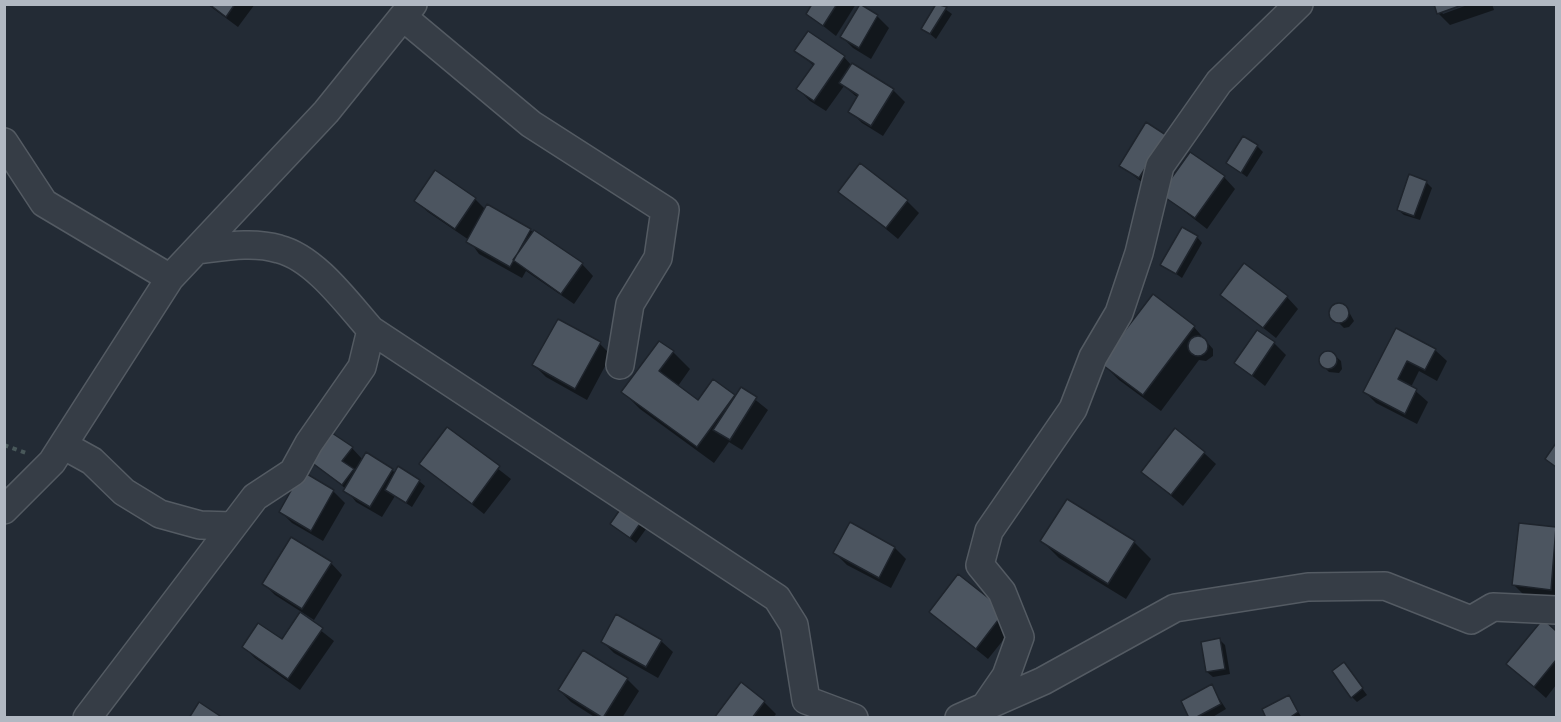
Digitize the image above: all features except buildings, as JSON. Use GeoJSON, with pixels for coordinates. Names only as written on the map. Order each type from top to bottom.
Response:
{"type":"FeatureCollection","features":[{"type":"Feature","properties":{"kind":"street"},"geometry":{"type":"LineString","coordinates":[[986,705],[1006,676],[1020,638],[1002,592],[980,565],[989,531],[1073,409],[1093,357],[1119,313],[1139,253],[1160,166],[1219,82],[1299,4]]}},
{"type":"Feature","properties":{"kind":"street"},"geometry":{"type":"LineString","coordinates":[[4,510],[52,462],[170,278],[326,112],[408,11],[531,124],[665,210],[658,258],[630,304],[620,365]]}},
{"type":"Feature","properties":{"kind":"street"},"geometry":{"type":"LineString","coordinates":[[4,142],[44,203],[170,278]]}},
{"type":"Feature","properties":{"kind":"street"},"geometry":{"type":"LineString","coordinates":[[196,250],[239,245],[280,249],[316,270],[371,330],[777,598],[794,626],[806,700],[854,717]]}},
{"type":"Feature","properties":{"kind":"street"},"geometry":{"type":"LineString","coordinates":[[87,717],[255,497],[293,472],[309,443],[362,367],[371,330]]}},
{"type":"Feature","properties":{"kind":"street"},"geometry":{"type":"LineString","coordinates":[[63,445],[92,461],[124,492],[160,514],[200,525],[233,526]]}},
{"type":"Feature","properties":{"kind":"street"},"geometry":{"type":"LineString","coordinates":[[958,717],[1043,681],[1175,608],[1308,587],[1385,586],[1471,620],[1493,607],[1557,610]]}}]}
